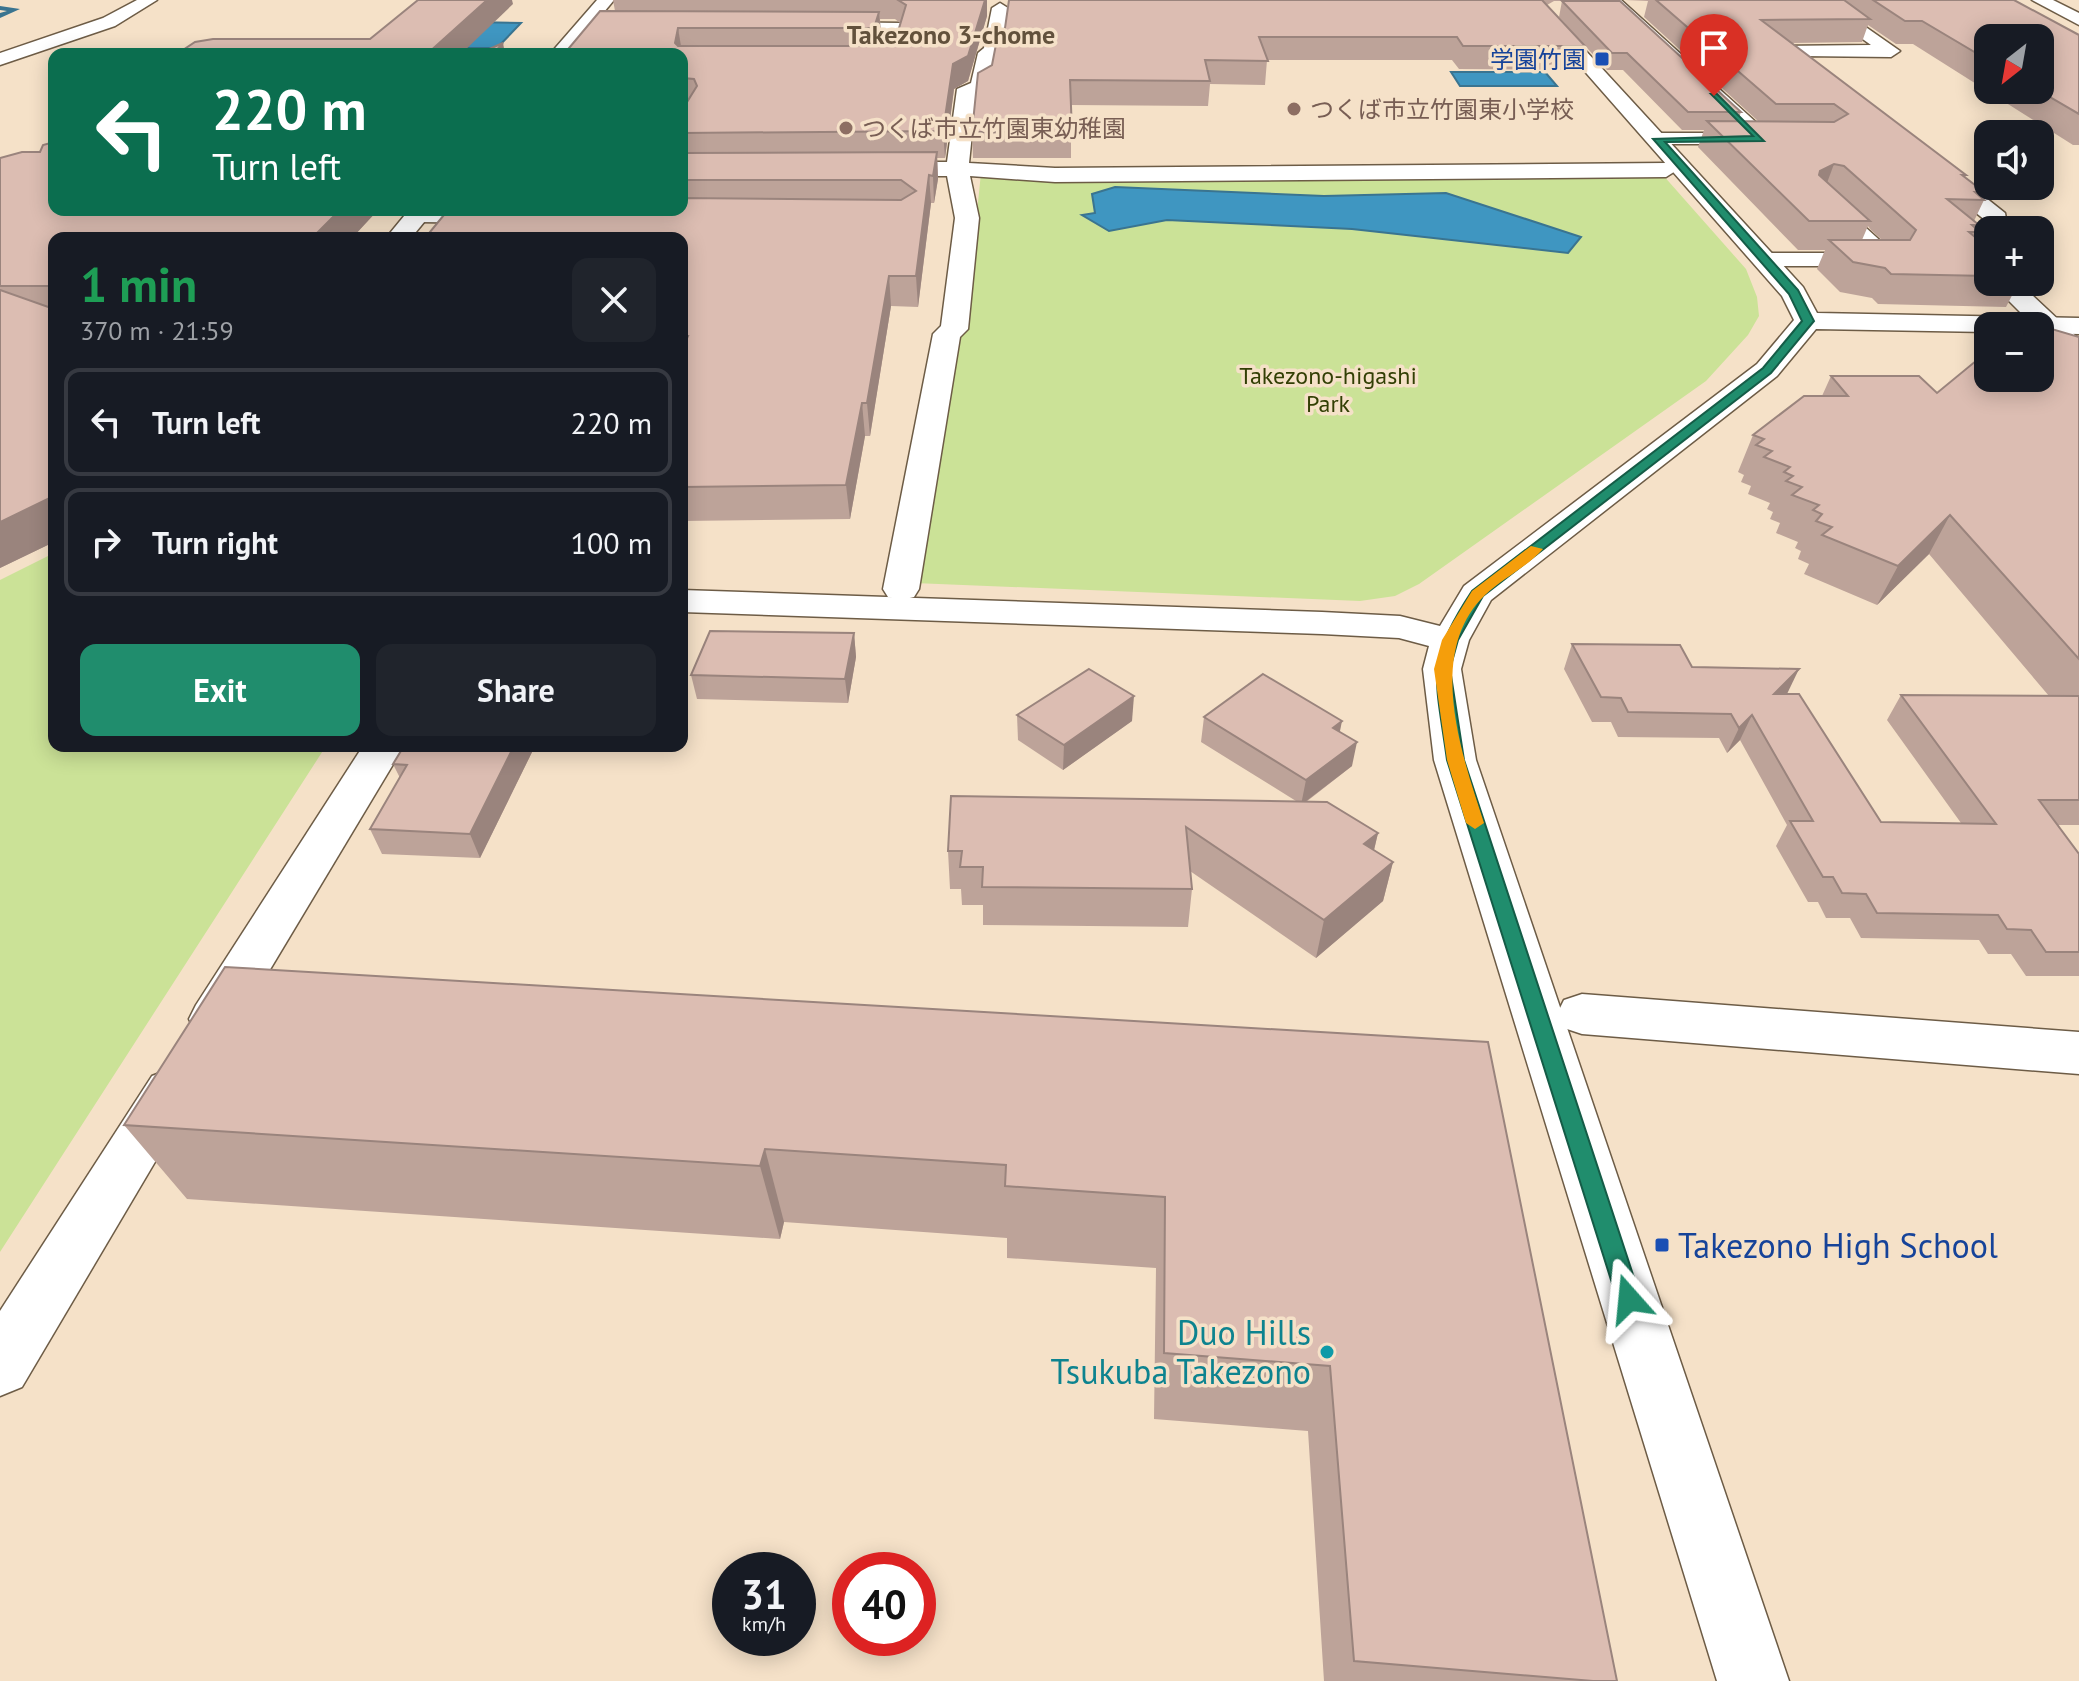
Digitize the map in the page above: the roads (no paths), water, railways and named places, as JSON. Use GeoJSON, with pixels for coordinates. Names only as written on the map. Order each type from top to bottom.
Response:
{"type":"FeatureCollection","features":[{"type":"Feature","properties":{"kind":"street"},"geometry":{"type":"LineString","coordinates":[[0,59],[109,22],[149,0]]}},
{"type":"Feature","properties":{"kind":"street"},"geometry":{"type":"LineString","coordinates":[[2040,0],[2079,20]]}},
{"type":"Feature","properties":{"kind":"street"},"geometry":{"type":"LineString","coordinates":[[1819,2],[1850,4]]}},
{"type":"Feature","properties":{"kind":"street"},"geometry":{"type":"LineString","coordinates":[[1819,2],[1891,51],[1783,50],[1832,89]]}},
{"type":"Feature","properties":{"kind":"street"},"geometry":{"type":"LineString","coordinates":[[564,48],[603,4],[623,7]]}},
{"type":"Feature","properties":{"kind":"street"},"geometry":{"type":"LineString","coordinates":[[1616,5],[1769,139],[1658,139]]}},
{"type":"Feature","properties":{"kind":"street"},"geometry":{"type":"LineString","coordinates":[[1594,9],[1616,5],[1651,10]]}},
{"type":"Feature","properties":{"kind":"street"},"geometry":{"type":"LineString","coordinates":[[901,589],[947,334],[954,329],[967,218],[957,169],[967,89],[980,89],[987,53],[993,51],[995,6]]}},
{"type":"Feature","properties":{"kind":"street"},"geometry":{"type":"LineString","coordinates":[[1541,7],[1794,293],[1808,321]]}},
{"type":"Feature","properties":{"kind":"street"},"geometry":{"type":"LineString","coordinates":[[582,27],[613,27]]}},
{"type":"Feature","properties":{"kind":"street"},"geometry":{"type":"LineString","coordinates":[[801,27],[895,27],[886,61],[823,61]]}},
{"type":"Feature","properties":{"kind":"street"},"geometry":{"type":"LineString","coordinates":[[1918,156],[1994,216]]}},
{"type":"Feature","properties":{"kind":"street"},"geometry":{"type":"LineString","coordinates":[[851,169],[957,169],[1099,176],[1178,172],[1550,174],[1666,170]]}},
{"type":"Feature","properties":{"kind":"street"},"geometry":{"type":"LineString","coordinates":[[1766,261],[1888,261],[1823,201]]}},
{"type":"Feature","properties":{"kind":"street"},"geometry":{"type":"LineString","coordinates":[[403,232],[417,216]]}},
{"type":"Feature","properties":{"kind":"street"},"geometry":{"type":"LineString","coordinates":[[2018,296],[2034,312]]}},
{"type":"Feature","properties":{"kind":"street"},"geometry":{"type":"LineString","coordinates":[[1808,321],[1974,324]]}},
{"type":"Feature","properties":{"kind":"street"},"geometry":{"type":"LineString","coordinates":[[1753,1681],[1455,760],[1442,669],[1450,640],[1477,594],[1767,370],[1808,321]]}},
{"type":"Feature","properties":{"kind":"street"},"geometry":{"type":"LineString","coordinates":[[2054,326],[2079,326]]}},
{"type":"Feature","properties":{"kind":"street"},"geometry":{"type":"LineString","coordinates":[[2054,331],[2079,354]]}},
{"type":"Feature","properties":{"kind":"street"},"geometry":{"type":"LineString","coordinates":[[688,601],[1322,623],[1400,627],[1450,640]]}},
{"type":"Feature","properties":{"kind":"street"},"geometry":{"type":"LineString","coordinates":[[0,1366],[380,752]]}},
{"type":"Feature","properties":{"kind":"street"},"geometry":{"type":"LineString","coordinates":[[1582,1014],[2079,1053]]}},
{"type":"Feature","properties":{"kind":"water"},"geometry":{"type":"Polygon","coordinates":[[[471,22],[521,23],[497,48],[444,48],[471,22]]]}},
{"type":"Feature","properties":{"kind":"water"},"geometry":{"type":"Polygon","coordinates":[[[1451,72],[1545,72],[1557,86],[1460,86],[1451,72]]]}},
{"type":"Feature","properties":{"kind":"water"},"geometry":{"type":"Polygon","coordinates":[[[1115,187],[1324,196],[1446,193],[1581,237],[1568,253],[1352,229],[1167,220],[1109,231],[1082,215],[1095,213],[1092,194],[1115,187]]]}},
{"type":"Feature","properties":{"kind":"waterway"},"geometry":{"type":"LineString","coordinates":[[0,8],[17,9],[0,16]]}},
{"type":"Feature","properties":{"kind":"place","name":"学園竹園"},"geometry":{"type":"Point","coordinates":[1602,59]}},
{"type":"Feature","properties":{"kind":"place","name":"つくば市立竹園東小学校"},"geometry":{"type":"Point","coordinates":[1294,109]}},
{"type":"Feature","properties":{"kind":"place","name":"つくば市立竹園東幼稚園"},"geometry":{"type":"Point","coordinates":[846,128]}},
{"type":"Feature","properties":{"kind":"place","name":"Takezono High School"},"geometry":{"type":"Point","coordinates":[1662,1245]}},
{"type":"Feature","properties":{"kind":"place","name":"Duo Hills Tsukuba Takezono"},"geometry":{"type":"Point","coordinates":[1327,1352]}},
{"type":"Feature","properties":{"kind":"district","name":"Takezono 3-chome"},"geometry":{"type":"Point","coordinates":[951,34]}},
{"type":"Feature","properties":{"kind":"park label","name":"Takezono-higashi Park"},"geometry":{"type":"Point","coordinates":[1328,389]}}]}
